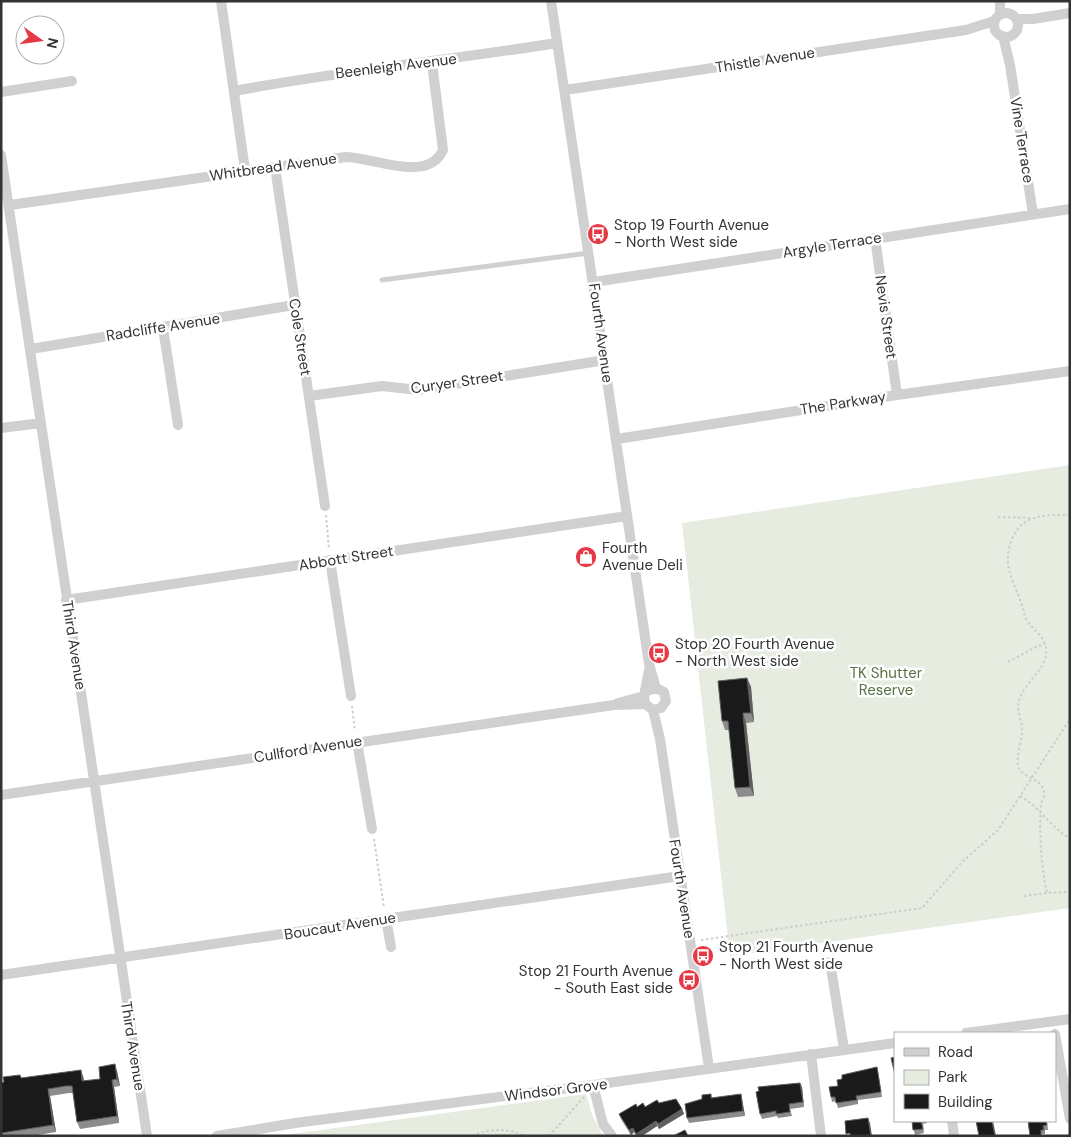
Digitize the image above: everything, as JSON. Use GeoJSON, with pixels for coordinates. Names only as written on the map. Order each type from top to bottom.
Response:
{"type":"FeatureCollection","features":[{"type":"Feature","properties":{"kind":"street"},"geometry":{"type":"LineString","coordinates":[[221,1],[245,170]]}},
{"type":"Feature","properties":{"kind":"street","name":"Fourth Avenue"},"geometry":{"type":"LineString","coordinates":[[551,1],[617,439],[649,664],[651,699],[660,739],[709,1068]]}},
{"type":"Feature","properties":{"kind":"street","name":"Vine Terrace"},"geometry":{"type":"LineString","coordinates":[[1000,1],[1006,25],[1010,65],[1033,214]]}},
{"type":"Feature","properties":{"kind":"street"},"geometry":{"type":"LineString","coordinates":[[1004,1],[1006,25]]}},
{"type":"Feature","properties":{"kind":"street","name":"Thistle Avenue"},"geometry":{"type":"LineString","coordinates":[[565,90],[1006,25],[1070,13]]}},
{"type":"Feature","properties":{"kind":"street","name":"Beenleigh Avenue"},"geometry":{"type":"LineString","coordinates":[[234,90],[334,73],[432,63],[557,43]]}},
{"type":"Feature","properties":{"kind":"street","name":"Whitbread Avenue"},"geometry":{"type":"LineString","coordinates":[[10,205],[245,170],[351,157],[402,168],[430,163],[440,157],[443,150],[432,63]]}},
{"type":"Feature","properties":{"kind":"street"},"geometry":{"type":"LineString","coordinates":[[1,92],[72,81]]}},
{"type":"Feature","properties":{"kind":"street","name":"Third Avenue"},"geometry":{"type":"LineString","coordinates":[[1,155],[10,205],[13,239],[31,349],[66,600],[147,1136]]}},
{"type":"Feature","properties":{"kind":"street","name":"Cole Street"},"geometry":{"type":"LineString","coordinates":[[275,167],[325,506]]}},
{"type":"Feature","properties":{"kind":"street","name":"Argyle Terrace"},"geometry":{"type":"LineString","coordinates":[[594,282],[1070,209]]}},
{"type":"Feature","properties":{"kind":"street","name":"Nevis Street"},"geometry":{"type":"LineString","coordinates":[[875,238],[897,395]]}},
{"type":"Feature","properties":{"kind":"street"},"geometry":{"type":"LineString","coordinates":[[1,240],[13,239]]}},
{"type":"Feature","properties":{"kind":"street","name":"Radcliffe Avenue"},"geometry":{"type":"LineString","coordinates":[[31,349],[294,305]]}},
{"type":"Feature","properties":{"kind":"street"},"geometry":{"type":"LineString","coordinates":[[163,328],[178,425]]}},
{"type":"Feature","properties":{"kind":"street","name":"Curyer Street"},"geometry":{"type":"LineString","coordinates":[[309,396],[382,386],[418,390],[605,360]]}},
{"type":"Feature","properties":{"kind":"street","name":"The Parkway"},"geometry":{"type":"LineString","coordinates":[[617,439],[897,395],[1070,371]]}},
{"type":"Feature","properties":{"kind":"street"},"geometry":{"type":"LineString","coordinates":[[1,428],[41,423]]}},
{"type":"Feature","properties":{"kind":"street","name":"Abbott Street"},"geometry":{"type":"LineString","coordinates":[[66,600],[627,516]]}},
{"type":"Feature","properties":{"kind":"street"},"geometry":{"type":"LineString","coordinates":[[330,560],[351,696]]}},
{"type":"Feature","properties":{"kind":"street","name":"Cullford Avenue"},"geometry":{"type":"LineString","coordinates":[[1,795],[651,699]]}},
{"type":"Feature","properties":{"kind":"street"},"geometry":{"type":"LineString","coordinates":[[357,742],[372,829]]}},
{"type":"Feature","properties":{"kind":"street","name":"Boucaut Avenue"},"geometry":{"type":"LineString","coordinates":[[1,975],[680,876]]}},
{"type":"Feature","properties":{"kind":"street"},"geometry":{"type":"LineString","coordinates":[[386,919],[391,947]]}},
{"type":"Feature","properties":{"kind":"street"},"geometry":{"type":"LineString","coordinates":[[830,962],[844,1050]]}},
{"type":"Feature","properties":{"kind":"street"},"geometry":{"type":"LineString","coordinates":[[974,1032],[1070,1019]]}},
{"type":"Feature","properties":{"kind":"street"},"geometry":{"type":"LineString","coordinates":[[1053,1022],[1055,1032]]}},
{"type":"Feature","properties":{"kind":"street"},"geometry":{"type":"LineString","coordinates":[[1056,1040],[1070,1119]]}},
{"type":"Feature","properties":{"kind":"street","name":"Windsor Grove"},"geometry":{"type":"LineString","coordinates":[[217,1136],[296,1123],[593,1085],[894,1043]]}},
{"type":"Feature","properties":{"kind":"street"},"geometry":{"type":"LineString","coordinates":[[811,1054],[821,1136]]}},
{"type":"Feature","properties":{"kind":"street"},"geometry":{"type":"LineString","coordinates":[[593,1085],[603,1124],[612,1136]]}},
{"type":"Feature","properties":{"kind":"street"},"geometry":{"type":"LineString","coordinates":[[952,1122],[954,1136]]}},
{"type":"Feature","properties":{"kind":"lane"},"geometry":{"type":"LineString","coordinates":[[382,280],[590,253]]}},
{"type":"Feature","properties":{"kind":"path"},"geometry":{"type":"LineString","coordinates":[[325,506],[330,560]]}},
{"type":"Feature","properties":{"kind":"path"},"geometry":{"type":"LineString","coordinates":[[998,518],[1038,518],[1070,515]]}},
{"type":"Feature","properties":{"kind":"path"},"geometry":{"type":"LineString","coordinates":[[1038,518],[1028,520],[1015,534],[1007,557],[1009,569],[1025,617],[1045,644],[1046,659],[1025,687],[1019,701],[1022,739],[1018,765],[1022,772],[1032,776],[1041,784],[1044,794],[1041,812],[1042,850],[1047,893]]}},
{"type":"Feature","properties":{"kind":"path"},"geometry":{"type":"LineString","coordinates":[[1008,662],[1045,644]]}},
{"type":"Feature","properties":{"kind":"path"},"geometry":{"type":"LineString","coordinates":[[351,696],[357,742]]}},
{"type":"Feature","properties":{"kind":"path"},"geometry":{"type":"LineString","coordinates":[[690,942],[922,908],[962,862],[998,830],[1070,719]]}},
{"type":"Feature","properties":{"kind":"path"},"geometry":{"type":"LineString","coordinates":[[1020,796],[1034,804],[1054,827],[1070,838]]}},
{"type":"Feature","properties":{"kind":"path"},"geometry":{"type":"LineString","coordinates":[[372,829],[386,919]]}},
{"type":"Feature","properties":{"kind":"path"},"geometry":{"type":"LineString","coordinates":[[1024,896],[1070,892]]}},
{"type":"Feature","properties":{"kind":"path"},"geometry":{"type":"LineString","coordinates":[[549,1136],[593,1085]]}},
{"type":"Feature","properties":{"kind":"path"},"geometry":{"type":"LineString","coordinates":[[472,1136],[487,1129],[514,1131],[525,1136]]}},
{"type":"Feature","properties":{"kind":"green space","name":"TK Shutter Reserve"},"geometry":{"type":"Polygon","coordinates":[[[1070,465],[1070,908],[730,956],[682,523],[1070,465]]]}},
{"type":"Feature","properties":{"kind":"green space"},"geometry":{"type":"Polygon","coordinates":[[[586,1094],[593,1117],[603,1136],[277,1136],[586,1094]]]}},
{"type":"Feature","properties":{"kind":"building"},"geometry":{"type":"Polygon","coordinates":[[[747,678],[751,713],[743,713],[750,787],[735,788],[728,721],[722,721],[718,681],[747,678]]]}},
{"type":"Feature","properties":{"kind":"building"},"geometry":{"type":"Polygon","coordinates":[[[894,1057],[894,1071],[891,1058],[894,1057]]]}},
{"type":"Feature","properties":{"kind":"building"},"geometry":{"type":"Polygon","coordinates":[[[115,1064],[117,1079],[112,1080],[117,1116],[77,1122],[72,1086],[66,1086],[48,1089],[53,1125],[1,1133],[1,1083],[4,1082],[3,1077],[20,1075],[21,1078],[81,1070],[82,1081],[100,1079],[99,1067],[115,1064]]]}},
{"type":"Feature","properties":{"kind":"building"},"geometry":{"type":"Polygon","coordinates":[[[877,1067],[881,1092],[856,1096],[857,1100],[836,1103],[835,1097],[831,1097],[829,1087],[838,1086],[837,1080],[842,1079],[842,1075],[877,1067]]]}},
{"type":"Feature","properties":{"kind":"building"},"geometry":{"type":"Polygon","coordinates":[[[800,1083],[803,1102],[789,1104],[790,1112],[776,1114],[776,1111],[760,1114],[756,1092],[759,1091],[758,1087],[800,1083]]]}},
{"type":"Feature","properties":{"kind":"building"},"geometry":{"type":"Polygon","coordinates":[[[711,1094],[711,1098],[741,1094],[743,1111],[687,1118],[685,1104],[702,1099],[702,1095],[711,1094]]]}},
{"type":"Feature","properties":{"kind":"building"},"geometry":{"type":"Polygon","coordinates":[[[676,1099],[682,1109],[658,1124],[656,1121],[636,1134],[633,1128],[629,1130],[619,1114],[636,1104],[637,1107],[643,1103],[645,1107],[657,1100],[659,1103],[676,1099]]]}},
{"type":"Feature","properties":{"kind":"building"},"geometry":{"type":"Polygon","coordinates":[[[868,1118],[871,1136],[850,1136],[850,1133],[846,1134],[845,1121],[868,1118]]]}},
{"type":"Feature","properties":{"kind":"building"},"geometry":{"type":"Polygon","coordinates":[[[912,1122],[921,1122],[923,1129],[913,1130],[912,1122]]]}},
{"type":"Feature","properties":{"kind":"building"},"geometry":{"type":"Polygon","coordinates":[[[976,1122],[992,1122],[995,1136],[979,1136],[976,1122]]]}},
{"type":"Feature","properties":{"kind":"building"},"geometry":{"type":"Polygon","coordinates":[[[1028,1122],[1046,1122],[1047,1125],[1043,1126],[1044,1130],[1041,1130],[1041,1136],[1030,1136],[1028,1122]]]}},
{"type":"Feature","properties":{"kind":"building"},"geometry":{"type":"Polygon","coordinates":[[[685,1130],[688,1136],[673,1136],[685,1130]]]}},
{"type":"Feature","properties":{"kind":"place","name":"Stop 19 Fourth Avenue - North West side"},"geometry":{"type":"Point","coordinates":[598,234]}},
{"type":"Feature","properties":{"kind":"place","name":"Fourth Avenue Deli"},"geometry":{"type":"Point","coordinates":[586,557]}},
{"type":"Feature","properties":{"kind":"place","name":"Stop 20 Fourth Avenue - North West side"},"geometry":{"type":"Point","coordinates":[659,653]}},
{"type":"Feature","properties":{"kind":"place","name":"Stop 21 Fourth Avenue - North West side"},"geometry":{"type":"Point","coordinates":[703,956]}},
{"type":"Feature","properties":{"kind":"place","name":"Stop 21 Fourth Avenue - South East side"},"geometry":{"type":"Point","coordinates":[689,980]}}]}
